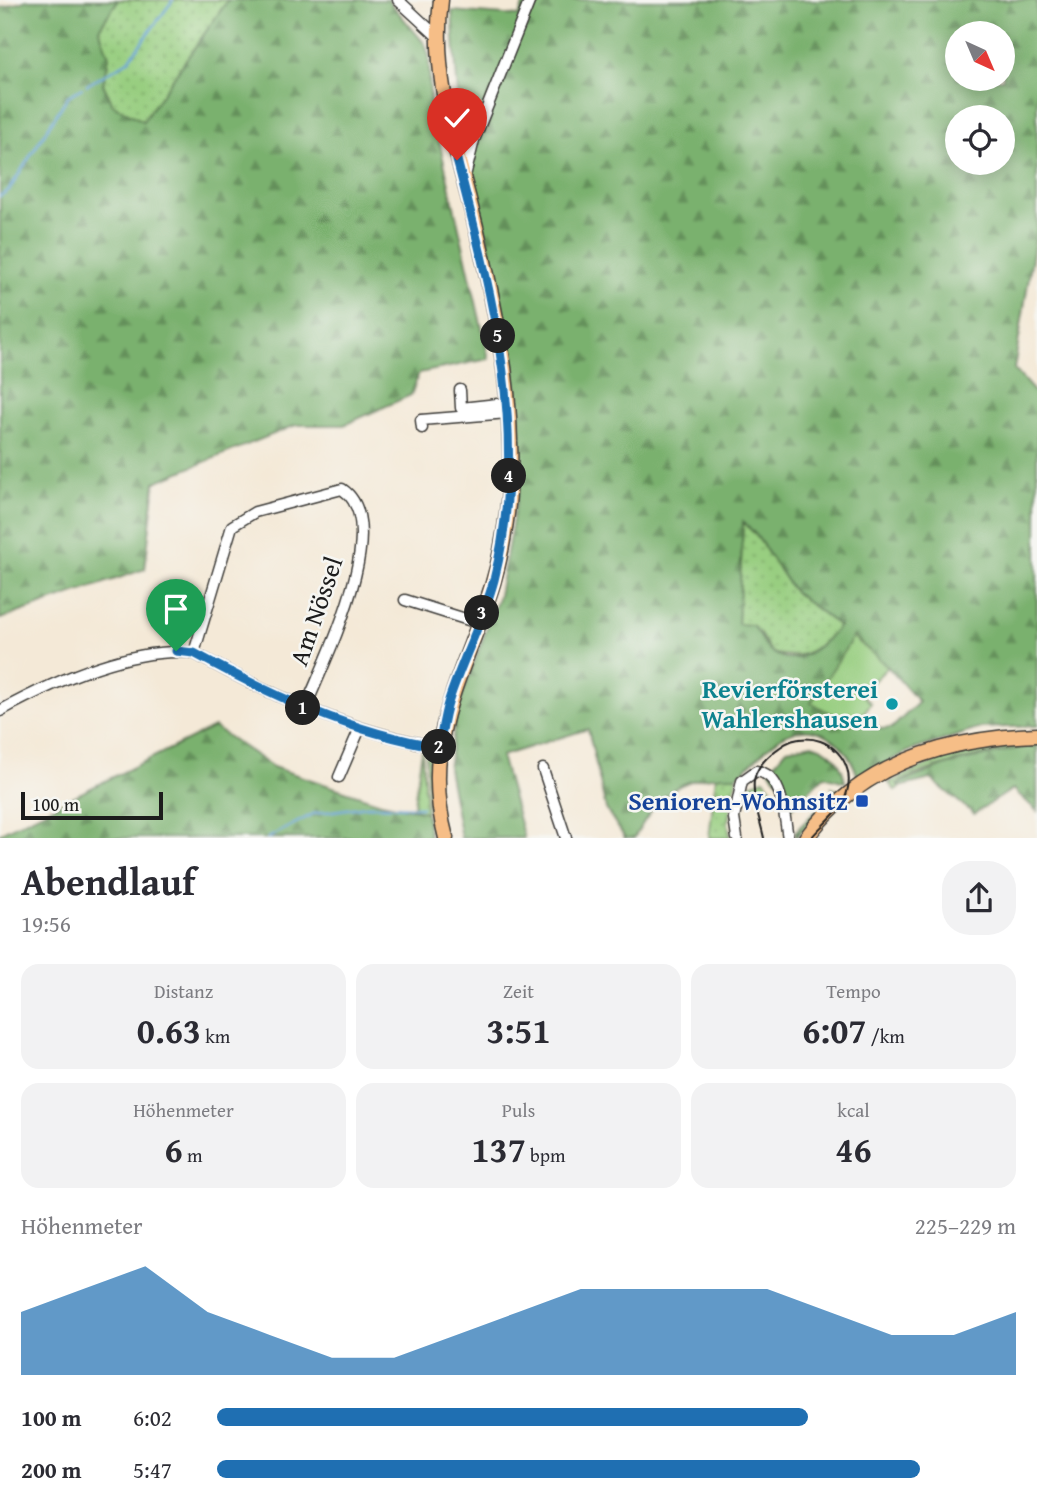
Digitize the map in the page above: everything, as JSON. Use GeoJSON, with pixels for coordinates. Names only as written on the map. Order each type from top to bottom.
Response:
{"type":"FeatureCollection","features":[{"type":"Feature","properties":{"kind":"main road"},"geometry":{"type":"LineString","coordinates":[[441,0],[438,37],[444,96],[485,267],[504,363],[510,442],[508,508],[494,582],[448,702],[439,747],[440,809],[446,838]]}},
{"type":"Feature","properties":{"kind":"main road"},"geometry":{"type":"LineString","coordinates":[[806,838],[864,781],[886,768],[928,752],[986,738],[1037,734]]}},
{"type":"Feature","properties":{"kind":"main road"},"geometry":{"type":"LineString","coordinates":[[818,838],[856,800],[928,752]]}},
{"type":"Feature","properties":{"kind":"street"},"geometry":{"type":"LineString","coordinates":[[398,0],[438,37]]}},
{"type":"Feature","properties":{"kind":"street"},"geometry":{"type":"LineString","coordinates":[[463,183],[474,140],[530,0]]}},
{"type":"Feature","properties":{"kind":"street"},"geometry":{"type":"LineString","coordinates":[[460,390],[461,408],[507,408]]}},
{"type":"Feature","properties":{"kind":"street"},"geometry":{"type":"LineString","coordinates":[[422,428],[421,420],[507,408]]}},
{"type":"Feature","properties":{"kind":"street","name":"Am Nössel"},"geometry":{"type":"LineString","coordinates":[[194,653],[232,526],[255,512],[342,489],[349,494],[357,509],[362,545],[353,588],[305,709]]}},
{"type":"Feature","properties":{"kind":"street"},"geometry":{"type":"LineString","coordinates":[[405,600],[478,623]]}},
{"type":"Feature","properties":{"kind":"street"},"geometry":{"type":"LineString","coordinates":[[0,711],[70,679],[125,659],[159,651],[194,653],[305,709],[360,728],[439,747]]}},
{"type":"Feature","properties":{"kind":"street"},"geometry":{"type":"LineString","coordinates":[[339,777],[360,728]]}},
{"type":"Feature","properties":{"kind":"street"},"geometry":{"type":"LineString","coordinates":[[543,769],[566,838]]}},
{"type":"Feature","properties":{"kind":"street"},"geometry":{"type":"LineString","coordinates":[[737,838],[734,817],[742,781],[756,771],[763,772],[776,784],[788,838]]}},
{"type":"Feature","properties":{"kind":"green space"},"geometry":{"type":"Polygon","coordinates":[[[28,0],[118,0],[99,29],[109,57],[103,84],[113,105],[143,121],[228,0],[388,0],[425,44],[429,56],[430,101],[489,359],[419,373],[411,395],[344,425],[296,425],[155,482],[145,569],[0,619],[0,8],[28,0]]]}},
{"type":"Feature","properties":{"kind":"green space"},"geometry":{"type":"Polygon","coordinates":[[[118,0],[228,0],[144,122],[113,105],[103,84],[109,57],[99,29],[118,0]]]}},
{"type":"Feature","properties":{"kind":"green space"},"geometry":{"type":"Polygon","coordinates":[[[525,0],[1037,0],[1037,228],[1014,369],[1037,395],[1037,726],[981,728],[909,751],[858,777],[847,754],[830,737],[820,732],[796,731],[777,740],[737,776],[701,779],[675,789],[654,808],[634,838],[625,838],[606,809],[588,729],[501,756],[524,838],[461,838],[448,768],[457,710],[499,595],[522,471],[513,361],[496,275],[460,125],[452,11],[519,16],[525,0]],[[743,522],[738,624],[752,625],[769,649],[781,657],[791,658],[809,652],[818,647],[839,626],[794,592],[756,535],[743,522]],[[853,637],[863,714],[880,729],[892,728],[919,702],[888,667],[853,637]]]}},
{"type":"Feature","properties":{"kind":"green space"},"geometry":{"type":"Polygon","coordinates":[[[743,522],[756,535],[794,592],[840,626],[826,641],[810,652],[793,656],[772,653],[758,631],[738,624],[743,522]]]}},
{"type":"Feature","properties":{"kind":"green space"},"geometry":{"type":"Polygon","coordinates":[[[853,637],[888,667],[861,693],[871,703],[860,718],[851,724],[811,703],[853,637]]]}},
{"type":"Feature","properties":{"kind":"green space"},"geometry":{"type":"Polygon","coordinates":[[[214,727],[273,767],[381,803],[426,812],[430,838],[0,838],[0,833],[214,727]]]}},
{"type":"Feature","properties":{"kind":"green space"},"geometry":{"type":"Polygon","coordinates":[[[1037,743],[1037,747],[987,754],[924,771],[897,784],[900,787],[895,790],[889,783],[924,766],[960,754],[998,746],[1037,743]]]}},
{"type":"Feature","properties":{"kind":"green space"},"geometry":{"type":"Polygon","coordinates":[[[812,744],[834,757],[845,782],[824,776],[788,811],[782,785],[769,770],[787,749],[812,744]]]}},
{"type":"Feature","properties":{"kind":"green space"},"geometry":{"type":"Polygon","coordinates":[[[1029,746],[1037,747],[1037,811],[1013,789],[974,814],[931,779],[900,787],[897,784],[949,764],[1029,746]]]}},
{"type":"Feature","properties":{"kind":"green space"},"geometry":{"type":"Polygon","coordinates":[[[422,750],[426,812],[413,809],[422,750]]]}},
{"type":"Feature","properties":{"kind":"green space"},"geometry":{"type":"Polygon","coordinates":[[[426,750],[430,756],[431,801],[438,838],[434,838],[428,801],[426,750]]]}},
{"type":"Feature","properties":{"kind":"green space"},"geometry":{"type":"Polygon","coordinates":[[[716,776],[737,776],[728,821],[730,838],[709,838],[716,776]]]}},
{"type":"Feature","properties":{"kind":"green space"},"geometry":{"type":"Polygon","coordinates":[[[764,779],[772,789],[752,793],[747,785],[764,779]]]}},
{"type":"Feature","properties":{"kind":"green space"},"geometry":{"type":"Polygon","coordinates":[[[832,787],[841,792],[796,837],[795,832],[833,793],[832,787]]]}},
{"type":"Feature","properties":{"kind":"waterway"},"geometry":{"type":"LineString","coordinates":[[87,85],[128,61],[173,0]]}},
{"type":"Feature","properties":{"kind":"waterway"},"geometry":{"type":"LineString","coordinates":[[0,196],[9,190],[68,96],[82,88]]}},
{"type":"Feature","properties":{"kind":"waterway"},"geometry":{"type":"LineString","coordinates":[[268,838],[313,814],[367,806],[422,807]]}},
{"type":"Feature","properties":{"kind":"tram line"},"geometry":{"type":"LineString","coordinates":[[764,838],[754,794],[756,772],[765,759],[784,744],[810,739],[820,741],[838,752],[848,770],[849,781],[845,799],[811,838]]}},
{"type":"Feature","properties":{"kind":"place","name":"Revierförsterei Wahlershausen"},"geometry":{"type":"Point","coordinates":[892,704]}},
{"type":"Feature","properties":{"kind":"place","name":"Senioren-Wohnsitz"},"geometry":{"type":"Point","coordinates":[862,801]}},
{"type":"Feature","properties":{"kind":"route"},"geometry":{"type":"LineString","coordinates":[[176,651],[194,653],[261,690],[305,709],[360,728],[439,747],[448,702],[494,582],[508,508],[510,442],[504,363],[480,242],[457,160]]}}]}
